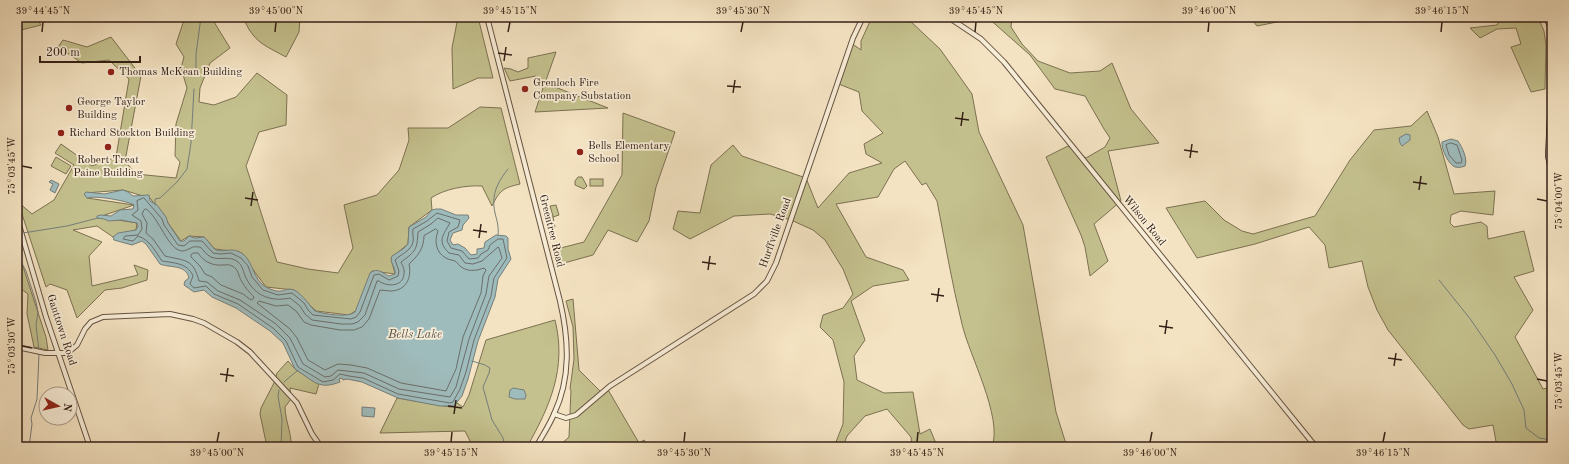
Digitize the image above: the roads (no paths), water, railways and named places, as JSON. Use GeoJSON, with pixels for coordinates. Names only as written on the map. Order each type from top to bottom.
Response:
{"type":"FeatureCollection","features":[{"type":"Feature","properties":{"kind":"main road"},"geometry":{"type":"LineString","coordinates":[[1546,17],[1552,31]]}},
{"type":"Feature","properties":{"kind":"main road"},"geometry":{"type":"LineString","coordinates":[[1552,74],[1548,156],[1552,174]]}},
{"type":"Feature","properties":{"kind":"street","name":"Greentree Road"},"geometry":{"type":"LineString","coordinates":[[487,17],[565,326],[567,349],[566,370],[562,392],[554,414],[536,447]]}},
{"type":"Feature","properties":{"kind":"street","name":"Hurffville Road"},"geometry":{"type":"LineString","coordinates":[[554,414],[566,418],[576,415],[610,386],[754,294],[767,281],[776,263],[853,38],[863,17]]}},
{"type":"Feature","properties":{"kind":"street","name":"Wilson Road"},"geometry":{"type":"LineString","coordinates":[[948,17],[981,39],[1004,62],[1316,447]]}},
{"type":"Feature","properties":{"kind":"street","name":"Ganttown Road"},"geometry":{"type":"LineString","coordinates":[[17,218],[46,317],[90,447]]}},
{"type":"Feature","properties":{"kind":"street"},"geometry":{"type":"LineString","coordinates":[[17,347],[42,352],[59,354],[65,353],[75,348],[89,324],[98,318],[170,314],[198,320],[237,342],[250,352],[297,402],[312,434],[321,447]]}},
{"type":"Feature","properties":{"kind":"water"},"geometry":{"type":"Polygon","coordinates":[[[1406,134],[1410,135],[1410,140],[1402,146],[1399,138],[1406,134]]]}},
{"type":"Feature","properties":{"kind":"water"},"geometry":{"type":"Polygon","coordinates":[[[1451,139],[1458,141],[1461,146],[1465,157],[1465,166],[1453,166],[1446,156],[1442,142],[1451,139]]]}},
{"type":"Feature","properties":{"kind":"water"},"geometry":{"type":"Polygon","coordinates":[[[51,180],[59,184],[55,193],[50,190],[53,184],[49,182],[51,180]]]}},
{"type":"Feature","properties":{"kind":"water","name":"Bells Lake"},"geometry":{"type":"Polygon","coordinates":[[[123,190],[133,196],[149,195],[150,201],[157,205],[166,217],[168,223],[180,241],[184,241],[189,236],[195,238],[204,237],[216,250],[236,250],[247,258],[258,280],[266,287],[277,291],[289,289],[293,290],[300,294],[315,311],[330,314],[347,315],[355,312],[370,273],[373,271],[382,272],[389,276],[395,274],[395,269],[391,261],[392,256],[408,244],[409,227],[426,217],[432,210],[441,209],[456,215],[468,215],[469,218],[463,225],[462,230],[453,233],[450,240],[453,245],[458,244],[465,248],[471,255],[477,254],[477,249],[484,248],[485,242],[496,235],[506,236],[508,238],[508,249],[511,259],[498,279],[495,297],[478,341],[462,396],[454,406],[440,406],[398,398],[362,382],[347,379],[343,380],[342,378],[339,379],[340,382],[327,385],[318,384],[313,381],[295,369],[283,343],[270,331],[236,308],[212,297],[204,290],[194,292],[184,285],[185,281],[189,278],[184,270],[177,267],[160,264],[146,244],[142,241],[132,245],[114,240],[113,237],[118,233],[136,230],[138,226],[137,223],[121,220],[109,221],[97,218],[97,216],[111,216],[120,210],[133,209],[134,205],[111,199],[97,197],[87,198],[84,194],[86,192],[104,194],[123,190]]]}},
{"type":"Feature","properties":{"kind":"water"},"geometry":{"type":"Polygon","coordinates":[[[513,388],[524,390],[526,395],[525,399],[515,399],[509,397],[510,390],[513,388]]]}},
{"type":"Feature","properties":{"kind":"water"},"geometry":{"type":"Polygon","coordinates":[[[362,407],[375,408],[374,417],[362,416],[362,407]]]}},
{"type":"Feature","properties":{"kind":"waterway"},"geometry":{"type":"LineString","coordinates":[[196,73],[196,54],[201,17]]}},
{"type":"Feature","properties":{"kind":"waterway"},"geometry":{"type":"LineString","coordinates":[[155,205],[155,199],[160,198],[177,182],[187,169],[191,143],[194,89]]}},
{"type":"Feature","properties":{"kind":"waterway"},"geometry":{"type":"LineString","coordinates":[[498,235],[494,195],[498,184],[508,169]]}},
{"type":"Feature","properties":{"kind":"waterway"},"geometry":{"type":"LineString","coordinates":[[23,233],[67,226],[98,218]]}},
{"type":"Feature","properties":{"kind":"waterway"},"geometry":{"type":"LineString","coordinates":[[17,254],[26,271],[36,302],[38,312],[36,325],[39,351]]}},
{"type":"Feature","properties":{"kind":"waterway"},"geometry":{"type":"LineString","coordinates":[[1439,280],[1471,320],[1495,355],[1512,384],[1524,410],[1526,428],[1539,438],[1552,440]]}},
{"type":"Feature","properties":{"kind":"waterway"},"geometry":{"type":"LineString","coordinates":[[29,447],[32,424],[31,418],[37,399],[39,354]]}},
{"type":"Feature","properties":{"kind":"waterway"},"geometry":{"type":"LineString","coordinates":[[472,361],[490,368],[483,387],[492,420],[503,438],[505,447]]}},
{"type":"Feature","properties":{"kind":"waterway"},"geometry":{"type":"LineString","coordinates":[[284,382],[298,370]]}},
{"type":"Feature","properties":{"kind":"waterway"},"geometry":{"type":"LineString","coordinates":[[279,390],[278,396],[282,419],[281,447]]}},
{"type":"Feature","properties":{"kind":"place","name":"Thomas McKean Building"},"geometry":{"type":"Point","coordinates":[111,72]}},
{"type":"Feature","properties":{"kind":"place","name":"Grenloch Fire Company Substation"},"geometry":{"type":"Point","coordinates":[525,89]}},
{"type":"Feature","properties":{"kind":"place","name":"George Taylor Building"},"geometry":{"type":"Point","coordinates":[69,108]}},
{"type":"Feature","properties":{"kind":"place","name":"Richard Stockton Building"},"geometry":{"type":"Point","coordinates":[61,133]}},
{"type":"Feature","properties":{"kind":"place","name":"Robert Treat Paine Building"},"geometry":{"type":"Point","coordinates":[108,147]}},
{"type":"Feature","properties":{"kind":"place","name":"Bells Elementary School"},"geometry":{"type":"Point","coordinates":[580,152]}}]}
